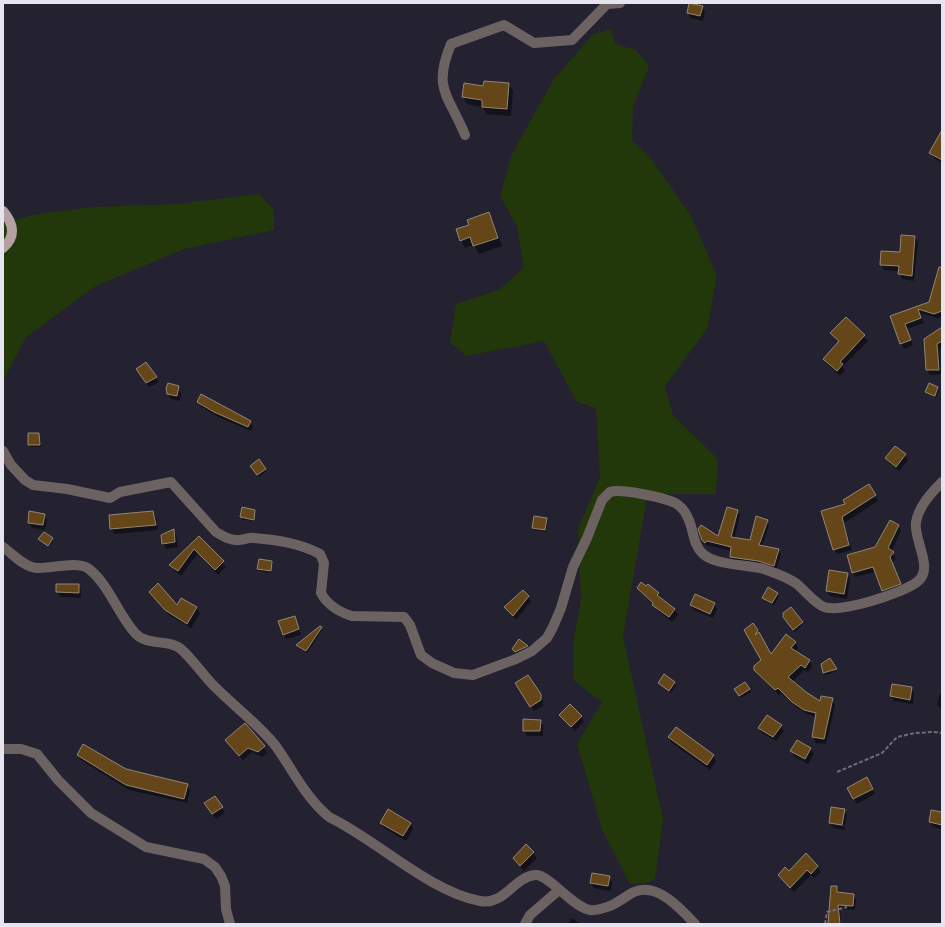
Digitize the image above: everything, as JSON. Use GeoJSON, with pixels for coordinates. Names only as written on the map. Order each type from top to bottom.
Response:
{"type":"FeatureCollection","features":[{"type":"Feature","properties":{"kind":"main road"},"geometry":{"type":"LineString","coordinates":[[3,211],[9,220],[13,233],[10,241],[3,248]]}},
{"type":"Feature","properties":{"kind":"street"},"geometry":{"type":"LineString","coordinates":[[465,135],[442,88],[443,63],[451,44],[504,26],[534,42],[572,40],[607,4],[620,3]]}},
{"type":"Feature","properties":{"kind":"street"},"geometry":{"type":"LineString","coordinates":[[3,451],[11,465],[25,480],[33,485],[67,489],[110,498],[120,492],[171,482],[216,532],[224,537],[237,541],[254,538],[285,541],[313,550],[320,554],[323,558],[324,563],[321,593],[332,607],[344,614],[352,616],[404,617],[410,625],[421,655],[432,663],[454,673],[468,676],[522,657],[547,638],[561,608],[573,567],[587,538],[602,500],[610,492],[625,491],[676,504],[687,515],[694,541],[703,555],[722,562],[758,568],[781,576],[796,584],[821,606],[831,609],[855,606],[897,592],[918,581],[922,576],[924,563],[917,538],[917,521],[926,500],[942,482]]}},
{"type":"Feature","properties":{"kind":"street"},"geometry":{"type":"LineString","coordinates":[[3,547],[28,565],[36,568],[80,565],[88,567],[101,582],[136,634],[148,641],[181,648],[214,686],[256,725],[274,744],[311,800],[319,809],[329,817],[340,822],[445,888],[464,896],[488,902],[496,900],[528,876],[537,874],[546,878],[582,908],[592,911],[615,904],[635,892],[644,890],[652,891],[661,894],[680,909],[695,924]]}},
{"type":"Feature","properties":{"kind":"street"},"geometry":{"type":"LineString","coordinates":[[3,749],[21,749],[38,754],[58,780],[91,813],[146,847],[204,859],[215,867],[225,886],[226,909],[230,924]]}},
{"type":"Feature","properties":{"kind":"street"},"geometry":{"type":"LineString","coordinates":[[525,924],[530,915],[559,890]]}},
{"type":"Feature","properties":{"kind":"path"},"geometry":{"type":"LineString","coordinates":[[837,772],[882,753],[897,738],[915,733],[942,733]]}},
{"type":"Feature","properties":{"kind":"path"},"geometry":{"type":"LineString","coordinates":[[825,924],[827,912],[847,907]]}},
{"type":"Feature","properties":{"kind":"green space"},"geometry":{"type":"Polygon","coordinates":[[[611,29],[616,45],[635,49],[649,66],[633,107],[632,140],[652,160],[691,216],[717,276],[707,329],[665,386],[673,415],[718,459],[716,494],[672,494],[647,497],[623,637],[663,819],[655,879],[647,883],[630,884],[602,829],[577,744],[602,702],[573,680],[573,642],[581,600],[578,529],[600,477],[596,408],[577,402],[544,341],[466,356],[450,342],[456,304],[499,290],[524,267],[517,226],[500,196],[512,154],[554,79],[592,35],[611,29]]]}},
{"type":"Feature","properties":{"kind":"green space"},"geometry":{"type":"Polygon","coordinates":[[[259,194],[274,210],[274,230],[184,249],[96,286],[26,337],[3,381],[3,224],[32,215],[93,207],[178,204],[259,194]]]}},
{"type":"Feature","properties":{"kind":"building"},"geometry":{"type":"Polygon","coordinates":[[[689,3],[703,6],[700,16],[687,13],[689,3]]]}},
{"type":"Feature","properties":{"kind":"building"},"geometry":{"type":"Polygon","coordinates":[[[484,81],[509,83],[507,109],[482,107],[482,100],[462,97],[464,83],[483,86],[484,81]]]}},
{"type":"Feature","properties":{"kind":"building"},"geometry":{"type":"Polygon","coordinates":[[[942,130],[942,160],[929,153],[942,130]]]}},
{"type":"Feature","properties":{"kind":"building"},"geometry":{"type":"Polygon","coordinates":[[[489,212],[498,238],[473,246],[470,237],[460,241],[456,229],[469,225],[467,220],[489,212]]]}},
{"type":"Feature","properties":{"kind":"building"},"geometry":{"type":"Polygon","coordinates":[[[901,235],[915,236],[912,276],[898,274],[899,266],[880,265],[881,251],[900,252],[901,235]]]}},
{"type":"Feature","properties":{"kind":"building"},"geometry":{"type":"Polygon","coordinates":[[[939,267],[942,267],[942,311],[934,314],[918,309],[921,318],[905,324],[911,340],[900,344],[890,316],[929,302],[939,267]]]}},
{"type":"Feature","properties":{"kind":"building"},"geometry":{"type":"Polygon","coordinates":[[[846,317],[865,335],[840,362],[843,364],[837,371],[823,359],[839,341],[830,333],[846,317]]]}},
{"type":"Feature","properties":{"kind":"building"},"geometry":{"type":"Polygon","coordinates":[[[942,327],[942,341],[937,344],[939,370],[926,370],[924,339],[942,327]]]}},
{"type":"Feature","properties":{"kind":"building"},"geometry":{"type":"Polygon","coordinates":[[[146,362],[157,377],[146,383],[136,369],[146,362]]]}},
{"type":"Feature","properties":{"kind":"building"},"geometry":{"type":"Polygon","coordinates":[[[168,383],[179,386],[177,396],[167,394],[166,388],[168,383]]]}},
{"type":"Feature","properties":{"kind":"building"},"geometry":{"type":"Polygon","coordinates":[[[929,383],[938,387],[935,396],[925,392],[929,383]]]}},
{"type":"Feature","properties":{"kind":"building"},"geometry":{"type":"Polygon","coordinates":[[[201,394],[251,421],[248,427],[214,412],[197,402],[201,394]]]}},
{"type":"Feature","properties":{"kind":"building"},"geometry":{"type":"Polygon","coordinates":[[[28,433],[39,433],[40,445],[28,445],[28,433]]]}},
{"type":"Feature","properties":{"kind":"building"},"geometry":{"type":"Polygon","coordinates":[[[895,446],[906,454],[896,467],[885,458],[895,446]]]}},
{"type":"Feature","properties":{"kind":"building"},"geometry":{"type":"Polygon","coordinates":[[[259,459],[266,469],[257,475],[250,466],[259,459]]]}},
{"type":"Feature","properties":{"kind":"building"},"geometry":{"type":"Polygon","coordinates":[[[869,484],[876,495],[842,517],[849,545],[833,550],[821,511],[845,504],[843,500],[869,484]]]}},
{"type":"Feature","properties":{"kind":"building"},"geometry":{"type":"Polygon","coordinates":[[[242,507],[255,510],[254,520],[240,517],[242,507]]]}},
{"type":"Feature","properties":{"kind":"building"},"geometry":{"type":"Polygon","coordinates":[[[727,507],[738,510],[731,537],[750,540],[756,516],[768,520],[759,545],[779,549],[774,566],[758,561],[730,557],[731,547],[707,541],[705,543],[702,540],[698,529],[701,525],[718,536],[727,507]]]}},
{"type":"Feature","properties":{"kind":"building"},"geometry":{"type":"Polygon","coordinates":[[[29,511],[45,514],[43,525],[28,523],[29,511]]]}},
{"type":"Feature","properties":{"kind":"building"},"geometry":{"type":"Polygon","coordinates":[[[153,511],[156,525],[110,529],[109,515],[153,511]]]}},
{"type":"Feature","properties":{"kind":"building"},"geometry":{"type":"Polygon","coordinates":[[[534,516],[547,518],[545,530],[532,528],[534,516]]]}},
{"type":"Feature","properties":{"kind":"building"},"geometry":{"type":"Polygon","coordinates":[[[890,520],[899,525],[888,548],[894,552],[890,557],[901,584],[882,591],[873,567],[852,573],[847,555],[875,547],[890,520]]]}},
{"type":"Feature","properties":{"kind":"building"},"geometry":{"type":"Polygon","coordinates":[[[174,529],[175,542],[162,544],[161,535],[174,529]]]}},
{"type":"Feature","properties":{"kind":"building"},"geometry":{"type":"Polygon","coordinates":[[[44,532],[53,538],[48,546],[38,539],[44,532]]]}},
{"type":"Feature","properties":{"kind":"building"},"geometry":{"type":"Polygon","coordinates":[[[199,536],[224,561],[215,570],[194,549],[178,571],[169,565],[199,536]]]}},
{"type":"Feature","properties":{"kind":"building"},"geometry":{"type":"Polygon","coordinates":[[[259,559],[272,561],[271,571],[257,569],[259,559]]]}},
{"type":"Feature","properties":{"kind":"building"},"geometry":{"type":"Polygon","coordinates":[[[829,570],[848,573],[844,594],[826,591],[829,570]]]}},
{"type":"Feature","properties":{"kind":"building"},"geometry":{"type":"Polygon","coordinates":[[[641,582],[646,586],[648,584],[659,593],[657,595],[675,609],[669,617],[652,605],[653,603],[637,588],[641,582]]]}},
{"type":"Feature","properties":{"kind":"building"},"geometry":{"type":"Polygon","coordinates":[[[158,583],[177,605],[181,598],[197,607],[187,624],[165,610],[149,592],[158,583]]]}},
{"type":"Feature","properties":{"kind":"building"},"geometry":{"type":"Polygon","coordinates":[[[56,584],[79,584],[79,593],[56,592],[56,584]]]}},
{"type":"Feature","properties":{"kind":"building"},"geometry":{"type":"Polygon","coordinates":[[[768,587],[778,593],[772,603],[762,598],[768,587]]]}},
{"type":"Feature","properties":{"kind":"building"},"geometry":{"type":"Polygon","coordinates":[[[523,590],[529,596],[513,616],[504,607],[523,590]]]}},
{"type":"Feature","properties":{"kind":"building"},"geometry":{"type":"Polygon","coordinates":[[[695,594],[715,603],[710,614],[690,605],[695,594]]]}},
{"type":"Feature","properties":{"kind":"building"},"geometry":{"type":"Polygon","coordinates":[[[791,607],[803,622],[793,630],[783,617],[783,613],[791,607]]]}},
{"type":"Feature","properties":{"kind":"building"},"geometry":{"type":"Polygon","coordinates":[[[295,616],[299,629],[283,635],[278,621],[295,616]]]}},
{"type":"Feature","properties":{"kind":"building"},"geometry":{"type":"Polygon","coordinates":[[[753,623],[758,630],[755,635],[759,632],[771,654],[786,634],[796,642],[791,648],[810,660],[805,668],[801,665],[788,677],[820,701],[821,696],[833,698],[824,739],[812,737],[816,713],[804,710],[792,702],[778,688],[775,690],[754,670],[754,666],[761,660],[744,630],[753,623]]]}},
{"type":"Feature","properties":{"kind":"building"},"geometry":{"type":"Polygon","coordinates":[[[320,626],[322,627],[306,651],[296,645],[320,626]]]}},
{"type":"Feature","properties":{"kind":"building"},"geometry":{"type":"Polygon","coordinates":[[[519,639],[528,646],[515,652],[512,649],[519,639]]]}},
{"type":"Feature","properties":{"kind":"building"},"geometry":{"type":"Polygon","coordinates":[[[830,658],[837,669],[823,673],[821,664],[830,658]]]}},
{"type":"Feature","properties":{"kind":"building"},"geometry":{"type":"Polygon","coordinates":[[[664,674],[675,682],[669,691],[658,683],[664,674]]]}},
{"type":"Feature","properties":{"kind":"building"},"geometry":{"type":"Polygon","coordinates":[[[528,675],[541,694],[541,700],[530,707],[515,683],[528,675]]]}},
{"type":"Feature","properties":{"kind":"building"},"geometry":{"type":"Polygon","coordinates":[[[745,682],[750,689],[739,696],[734,689],[745,682]]]}},
{"type":"Feature","properties":{"kind":"building"},"geometry":{"type":"Polygon","coordinates":[[[892,684],[912,687],[910,700],[890,696],[892,684]]]}},
{"type":"Feature","properties":{"kind":"building"},"geometry":{"type":"Polygon","coordinates":[[[570,704],[582,716],[571,727],[559,715],[570,704]]]}},
{"type":"Feature","properties":{"kind":"building"},"geometry":{"type":"Polygon","coordinates":[[[767,715],[782,725],[773,737],[758,728],[767,715]]]}},
{"type":"Feature","properties":{"kind":"building"},"geometry":{"type":"Polygon","coordinates":[[[523,719],[541,720],[540,731],[523,731],[523,719]]]}},
{"type":"Feature","properties":{"kind":"building"},"geometry":{"type":"Polygon","coordinates":[[[245,723],[265,746],[258,752],[248,748],[239,756],[225,740],[245,723]]]}},
{"type":"Feature","properties":{"kind":"building"},"geometry":{"type":"Polygon","coordinates":[[[676,727],[714,755],[707,765],[668,737],[676,727]]]}},
{"type":"Feature","properties":{"kind":"building"},"geometry":{"type":"Polygon","coordinates":[[[797,740],[811,748],[805,759],[790,751],[797,740]]]}},
{"type":"Feature","properties":{"kind":"building"},"geometry":{"type":"Polygon","coordinates":[[[83,744],[126,769],[188,784],[184,799],[126,785],[77,755],[83,744]]]}},
{"type":"Feature","properties":{"kind":"building"},"geometry":{"type":"Polygon","coordinates":[[[867,777],[873,789],[853,799],[847,788],[867,777]]]}},
{"type":"Feature","properties":{"kind":"building"},"geometry":{"type":"Polygon","coordinates":[[[215,796],[223,807],[212,814],[204,803],[215,796]]]}},
{"type":"Feature","properties":{"kind":"building"},"geometry":{"type":"Polygon","coordinates":[[[831,807],[845,809],[842,825],[829,823],[831,807]]]}},
{"type":"Feature","properties":{"kind":"building"},"geometry":{"type":"Polygon","coordinates":[[[388,809],[411,823],[403,836],[380,823],[388,809]]]}},
{"type":"Feature","properties":{"kind":"building"},"geometry":{"type":"Polygon","coordinates":[[[931,810],[942,812],[942,825],[929,822],[931,810]]]}},
{"type":"Feature","properties":{"kind":"building"},"geometry":{"type":"Polygon","coordinates":[[[526,844],[534,852],[520,866],[513,858],[526,844]]]}},
{"type":"Feature","properties":{"kind":"building"},"geometry":{"type":"Polygon","coordinates":[[[806,853],[818,866],[811,874],[807,870],[790,888],[778,875],[785,867],[789,871],[806,853]]]}},
{"type":"Feature","properties":{"kind":"building"},"geometry":{"type":"Polygon","coordinates":[[[592,873],[610,876],[608,886],[590,883],[592,873]]]}},
{"type":"Feature","properties":{"kind":"building"},"geometry":{"type":"Polygon","coordinates":[[[831,886],[837,886],[837,892],[854,894],[853,906],[838,905],[840,924],[828,924],[831,886]]]}}]}
